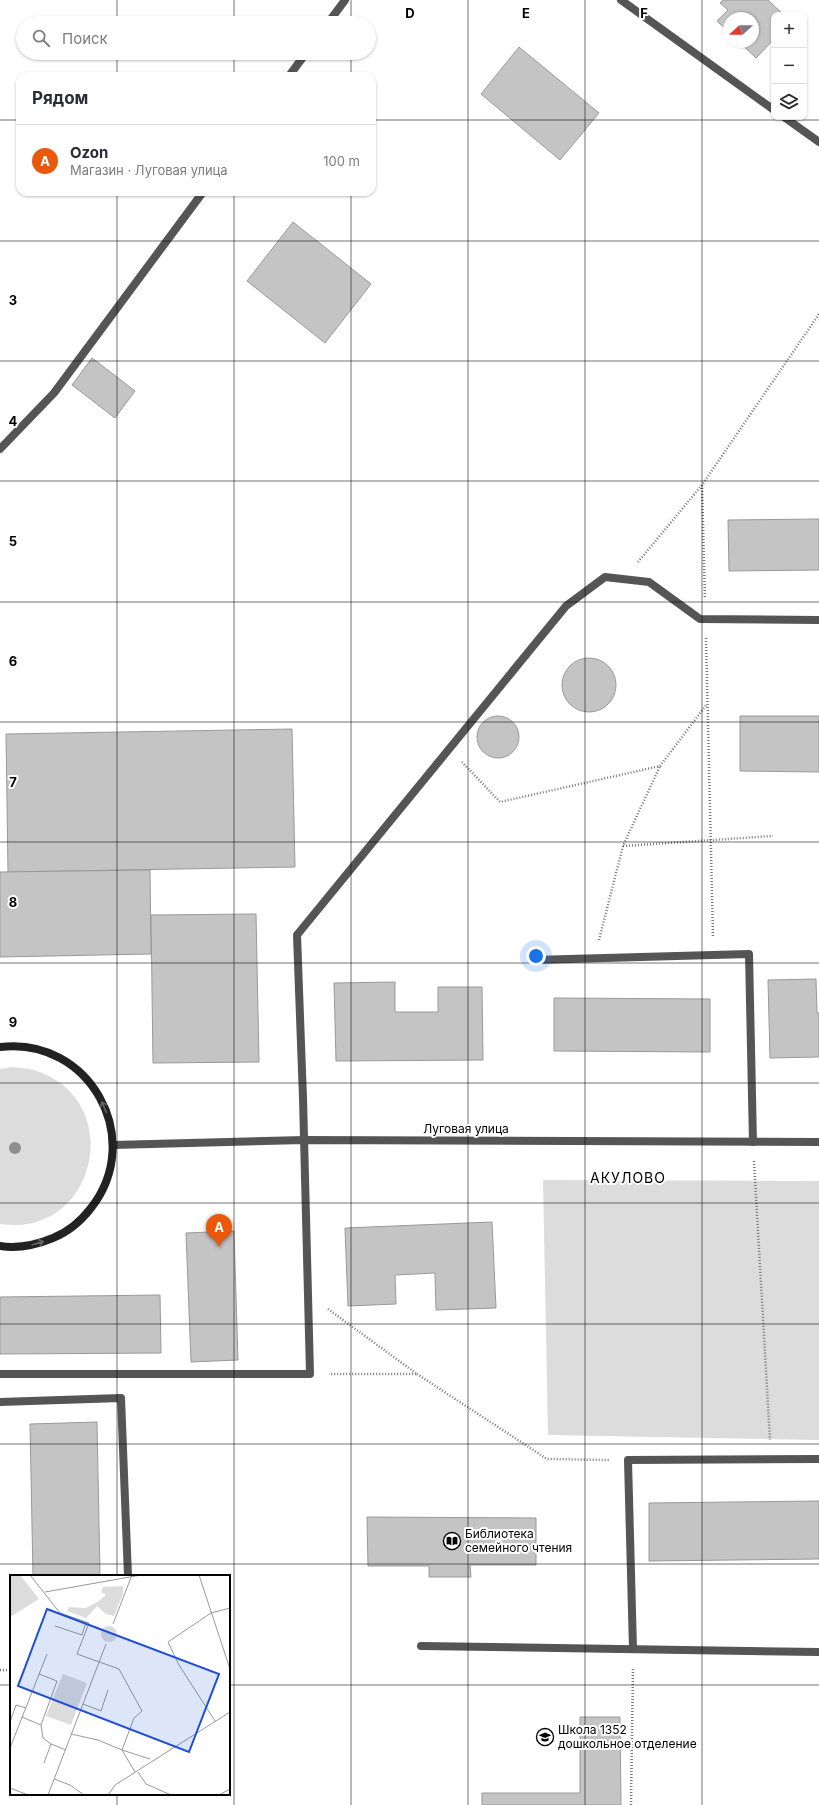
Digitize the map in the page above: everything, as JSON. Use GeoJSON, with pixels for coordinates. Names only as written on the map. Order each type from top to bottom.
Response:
{"type":"FeatureCollection","features":[{"type":"Feature","properties":{"kind":"street"},"geometry":{"type":"LineString","coordinates":[[333,16],[345,0]]}},
{"type":"Feature","properties":{"kind":"street"},"geometry":{"type":"LineString","coordinates":[[621,0],[771,108]]}},
{"type":"Feature","properties":{"kind":"street"},"geometry":{"type":"LineString","coordinates":[[291,72],[301,60]]}},
{"type":"Feature","properties":{"kind":"street"},"geometry":{"type":"LineString","coordinates":[[788,120],[819,142]]}},
{"type":"Feature","properties":{"kind":"street"},"geometry":{"type":"LineString","coordinates":[[0,450],[54,393],[200,196]]}},
{"type":"Feature","properties":{"kind":"street"},"geometry":{"type":"LineString","coordinates":[[0,1374],[310,1374],[297,935],[566,606],[605,577],[649,582],[700,619],[819,620]]}},
{"type":"Feature","properties":{"kind":"street"},"geometry":{"type":"LineString","coordinates":[[533,960],[749,954],[753,1142]]}},
{"type":"Feature","properties":{"kind":"street"},"geometry":{"type":"LineString","coordinates":[[0,1047],[13,1046],[38,1049],[62,1059],[83,1074],[99,1095],[110,1119],[113,1144],[110,1172],[100,1197],[84,1218],[62,1234],[37,1244],[10,1247],[0,1246]]}},
{"type":"Feature","properties":{"kind":"street","name":"Луговая улица"},"geometry":{"type":"LineString","coordinates":[[113,1144],[304,1140],[819,1142]]}},
{"type":"Feature","properties":{"kind":"street"},"geometry":{"type":"LineString","coordinates":[[0,1402],[121,1398],[128,1575]]}},
{"type":"Feature","properties":{"kind":"street"},"geometry":{"type":"LineString","coordinates":[[633,1649],[628,1460],[819,1459]]}},
{"type":"Feature","properties":{"kind":"street"},"geometry":{"type":"LineString","coordinates":[[421,1646],[819,1652]]}},
{"type":"Feature","properties":{"kind":"path"},"geometry":{"type":"LineString","coordinates":[[624,579],[702,485],[819,314]]}},
{"type":"Feature","properties":{"kind":"path"},"geometry":{"type":"LineString","coordinates":[[702,485],[714,955]]}},
{"type":"Feature","properties":{"kind":"path"},"geometry":{"type":"LineString","coordinates":[[595,959],[623,846],[660,766],[707,703]]}},
{"type":"Feature","properties":{"kind":"path"},"geometry":{"type":"LineString","coordinates":[[449,749],[500,802],[660,766]]}},
{"type":"Feature","properties":{"kind":"path"},"geometry":{"type":"LineString","coordinates":[[623,846],[773,836]]}},
{"type":"Feature","properties":{"kind":"path"},"geometry":{"type":"LineString","coordinates":[[753,1142],[771,1460]]}},
{"type":"Feature","properties":{"kind":"path"},"geometry":{"type":"LineString","coordinates":[[308,1295],[417,1374],[547,1459],[628,1460]]}},
{"type":"Feature","properties":{"kind":"path"},"geometry":{"type":"LineString","coordinates":[[310,1374],[417,1374]]}},
{"type":"Feature","properties":{"kind":"path"},"geometry":{"type":"LineString","coordinates":[[632,1805],[633,1649]]}},
{"type":"Feature","properties":{"kind":"shaded area"},"geometry":{"type":"Polygon","coordinates":[[[12,1067],[34,1070],[64,1086],[82,1108],[90,1135],[89,1164],[78,1190],[59,1210],[33,1223],[0,1224],[0,1069],[12,1067]]]}},
{"type":"Feature","properties":{"kind":"shaded area"},"geometry":{"type":"Polygon","coordinates":[[[543,1180],[819,1181],[819,1440],[548,1435],[543,1180]]]}},
{"type":"Feature","properties":{"kind":"building"},"geometry":{"type":"Polygon","coordinates":[[[723,0],[768,0],[781,12],[771,12],[771,42],[756,58],[745,48],[759,48],[759,12],[726,12],[728,10],[720,3],[723,0]]]}},
{"type":"Feature","properties":{"kind":"building"},"geometry":{"type":"Polygon","coordinates":[[[723,15],[723,26],[717,21],[723,15]]]}},
{"type":"Feature","properties":{"kind":"building"},"geometry":{"type":"Polygon","coordinates":[[[519,47],[599,113],[560,160],[481,94],[519,47]]]}},
{"type":"Feature","properties":{"kind":"building"},"geometry":{"type":"Polygon","coordinates":[[[293,222],[371,284],[325,343],[247,281],[293,222]]]}},
{"type":"Feature","properties":{"kind":"building"},"geometry":{"type":"Polygon","coordinates":[[[92,358],[135,391],[115,418],[72,385],[92,358]]]}},
{"type":"Feature","properties":{"kind":"building"},"geometry":{"type":"Polygon","coordinates":[[[819,519],[819,570],[729,571],[728,520],[819,519]]]}},
{"type":"Feature","properties":{"kind":"building"},"geometry":{"type":"Polygon","coordinates":[[[584,658],[594,658],[604,662],[612,670],[616,680],[616,690],[612,700],[604,708],[594,712],[584,712],[574,708],[566,700],[562,690],[562,680],[566,670],[574,662],[584,658]]]}},
{"type":"Feature","properties":{"kind":"building"},"geometry":{"type":"Polygon","coordinates":[[[498,716],[513,722],[519,737],[513,752],[498,758],[483,752],[477,737],[483,722],[498,716]]]}},
{"type":"Feature","properties":{"kind":"building"},"geometry":{"type":"Polygon","coordinates":[[[740,716],[819,716],[819,772],[740,771],[740,716]]]}},
{"type":"Feature","properties":{"kind":"building"},"geometry":{"type":"Polygon","coordinates":[[[292,729],[295,867],[8,872],[6,734],[292,729]]]}},
{"type":"Feature","properties":{"kind":"building"},"geometry":{"type":"Polygon","coordinates":[[[150,870],[151,954],[0,957],[0,872],[150,870]]]}},
{"type":"Feature","properties":{"kind":"building"},"geometry":{"type":"Polygon","coordinates":[[[256,914],[259,1062],[153,1063],[151,915],[256,914]]]}},
{"type":"Feature","properties":{"kind":"building"},"geometry":{"type":"Polygon","coordinates":[[[816,979],[817,1013],[819,1013],[819,1057],[770,1058],[768,980],[816,979]]]}},
{"type":"Feature","properties":{"kind":"building"},"geometry":{"type":"Polygon","coordinates":[[[395,982],[395,1012],[438,1012],[438,987],[482,987],[483,1060],[336,1061],[334,983],[395,982]]]}},
{"type":"Feature","properties":{"kind":"building"},"geometry":{"type":"Polygon","coordinates":[[[554,998],[710,999],[710,1052],[554,1051],[554,998]]]}},
{"type":"Feature","properties":{"kind":"building"},"geometry":{"type":"Polygon","coordinates":[[[492,1222],[496,1308],[436,1310],[435,1273],[395,1275],[396,1304],[348,1306],[345,1228],[492,1222]]]}},
{"type":"Feature","properties":{"kind":"building"},"geometry":{"type":"Polygon","coordinates":[[[234,1231],[238,1360],[191,1362],[186,1233],[234,1231]]]}},
{"type":"Feature","properties":{"kind":"building"},"geometry":{"type":"Polygon","coordinates":[[[160,1295],[161,1353],[0,1354],[0,1297],[160,1295]]]}},
{"type":"Feature","properties":{"kind":"building"},"geometry":{"type":"Polygon","coordinates":[[[97,1422],[100,1575],[33,1575],[30,1424],[97,1422]]]}},
{"type":"Feature","properties":{"kind":"building"},"geometry":{"type":"Polygon","coordinates":[[[819,1501],[819,1559],[649,1561],[649,1503],[819,1501]]]}},
{"type":"Feature","properties":{"kind":"building","name":"Библиотека семейного чтения"},"geometry":{"type":"Polygon","coordinates":[[[367,1517],[536,1518],[536,1565],[470,1565],[471,1577],[429,1577],[429,1566],[368,1566],[367,1517]]]}},
{"type":"Feature","properties":{"kind":"building"},"geometry":{"type":"Polygon","coordinates":[[[580,1717],[620,1717],[621,1805],[482,1805],[482,1793],[580,1793],[580,1717]]]}},
{"type":"Feature","properties":{"kind":"place","name":"Ozon"},"geometry":{"type":"Point","coordinates":[219,1247]}},
{"type":"Feature","properties":{"kind":"place","name":"Библиотека семейного чтения"},"geometry":{"type":"Point","coordinates":[452,1541]}},
{"type":"Feature","properties":{"kind":"place","name":"Школа 1352 дошкольное отделение"},"geometry":{"type":"Point","coordinates":[545,1737]}},
{"type":"Feature","properties":{"kind":"district","name":"АКУЛОВО"},"geometry":{"type":"Point","coordinates":[628,1178]}}]}
